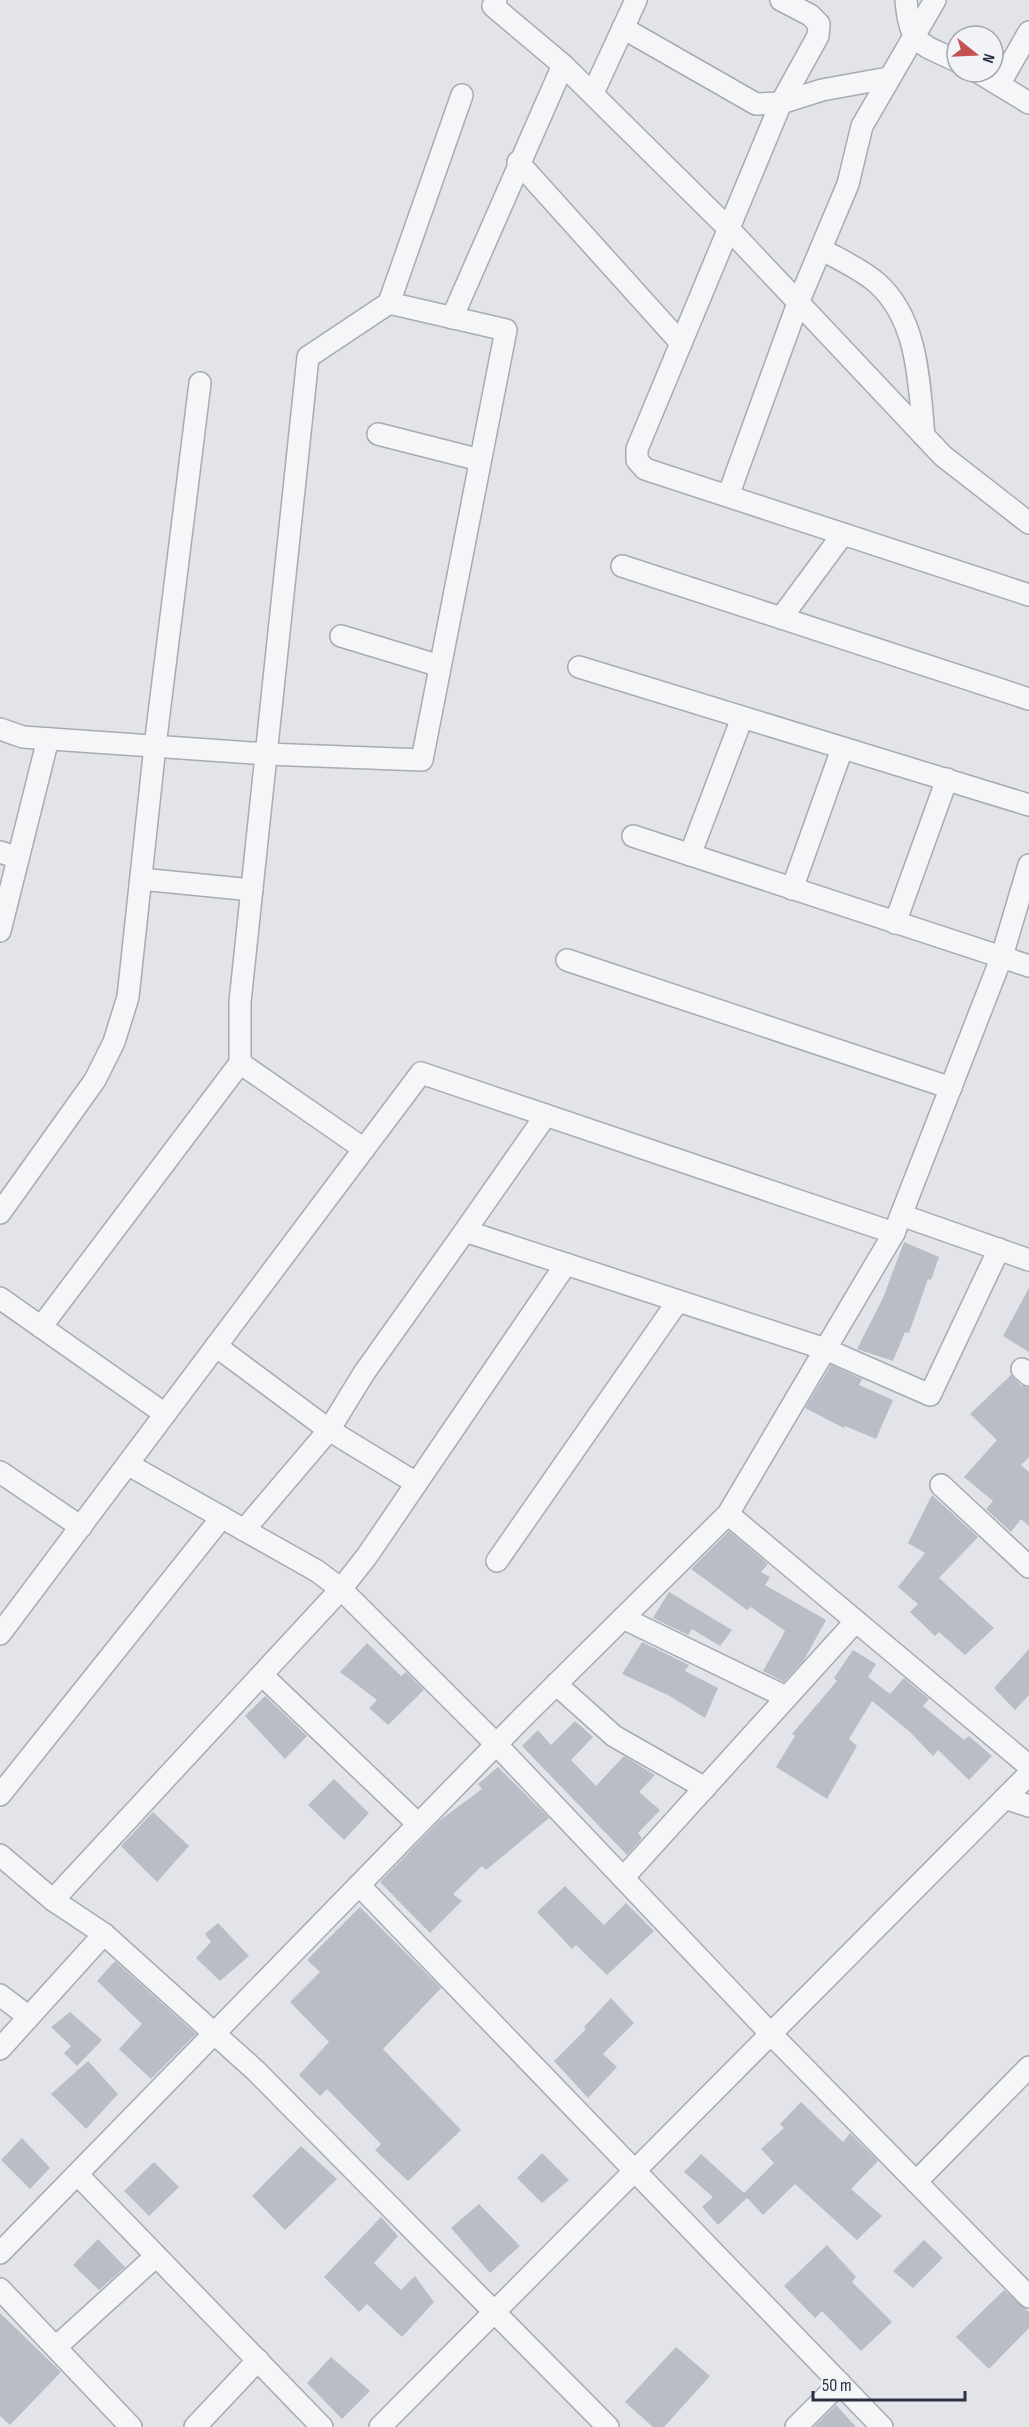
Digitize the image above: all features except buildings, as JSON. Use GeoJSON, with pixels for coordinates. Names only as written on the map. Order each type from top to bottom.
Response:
{"type":"FeatureCollection","features":[{"type":"Feature","properties":{"kind":"street"},"geometry":{"type":"LineString","coordinates":[[496,0],[493,6],[563,65],[729,229],[961,473],[1029,523]]}},
{"type":"Feature","properties":{"kind":"street"},"geometry":{"type":"LineString","coordinates":[[592,93],[636,0]]}},
{"type":"Feature","properties":{"kind":"street"},"geometry":{"type":"LineString","coordinates":[[781,0],[810,15],[819,24],[818,36],[781,103],[637,448],[637,460],[645,468],[1029,595]]}},
{"type":"Feature","properties":{"kind":"street"},"geometry":{"type":"LineString","coordinates":[[906,0],[908,26],[913,36],[921,43],[945,55]]}},
{"type":"Feature","properties":{"kind":"street"},"geometry":{"type":"LineString","coordinates":[[728,496],[798,303],[848,184],[862,126],[935,0]]}},
{"type":"Feature","properties":{"kind":"street"},"geometry":{"type":"LineString","coordinates":[[623,28],[756,104],[781,103],[822,90],[888,78]]}},
{"type":"Feature","properties":{"kind":"street"},"geometry":{"type":"LineString","coordinates":[[1005,74],[1029,32]]}},
{"type":"Feature","properties":{"kind":"street"},"geometry":{"type":"LineString","coordinates":[[452,318],[518,162],[563,65]]}},
{"type":"Feature","properties":{"kind":"street"},"geometry":{"type":"LineString","coordinates":[[1001,84],[1029,103]]}},
{"type":"Feature","properties":{"kind":"street"},"geometry":{"type":"LineString","coordinates":[[41,1327],[240,1064],[240,1002],[308,357],[389,303],[462,95]]}},
{"type":"Feature","properties":{"kind":"street"},"geometry":{"type":"LineString","coordinates":[[518,162],[681,344]]}},
{"type":"Feature","properties":{"kind":"street"},"geometry":{"type":"LineString","coordinates":[[821,249],[876,283],[897,310],[914,352],[924,436]]}},
{"type":"Feature","properties":{"kind":"street"},"geometry":{"type":"LineString","coordinates":[[0,729],[23,737],[48,739],[267,754],[422,760],[506,330],[389,303]]}},
{"type":"Feature","properties":{"kind":"street"},"geometry":{"type":"LineString","coordinates":[[0,1213],[95,1080],[114,1042],[132,970],[155,746],[200,382]]}},
{"type":"Feature","properties":{"kind":"street"},"geometry":{"type":"LineString","coordinates":[[378,434],[480,460]]}},
{"type":"Feature","properties":{"kind":"street"},"geometry":{"type":"LineString","coordinates":[[781,618],[843,534]]}},
{"type":"Feature","properties":{"kind":"street"},"geometry":{"type":"LineString","coordinates":[[622,566],[1029,699]]}},
{"type":"Feature","properties":{"kind":"street"},"geometry":{"type":"LineString","coordinates":[[340,636],[440,666]]}},
{"type":"Feature","properties":{"kind":"street"},"geometry":{"type":"LineString","coordinates":[[579,667],[1029,805]]}},
{"type":"Feature","properties":{"kind":"street"},"geometry":{"type":"LineString","coordinates":[[690,855],[742,718]]}},
{"type":"Feature","properties":{"kind":"street"},"geometry":{"type":"LineString","coordinates":[[0,931],[9,855],[48,739]]}},
{"type":"Feature","properties":{"kind":"street"},"geometry":{"type":"LineString","coordinates":[[792,889],[842,749]]}},
{"type":"Feature","properties":{"kind":"street"},"geometry":{"type":"LineString","coordinates":[[895,923],[947,779]]}},
{"type":"Feature","properties":{"kind":"street"},"geometry":{"type":"LineString","coordinates":[[633,836],[1029,966]]}},
{"type":"Feature","properties":{"kind":"street"},"geometry":{"type":"LineString","coordinates":[[0,2253],[496,1744],[728,1514],[898,1224],[1002,956],[1029,865]]}},
{"type":"Feature","properties":{"kind":"street"},"geometry":{"type":"LineString","coordinates":[[141,879],[252,890]]}},
{"type":"Feature","properties":{"kind":"street"},"geometry":{"type":"LineString","coordinates":[[567,960],[951,1088]]}},
{"type":"Feature","properties":{"kind":"street"},"geometry":{"type":"LineString","coordinates":[[240,1064],[364,1149]]}},
{"type":"Feature","properties":{"kind":"street"},"geometry":{"type":"LineString","coordinates":[[4,1620],[129,1465],[421,1073],[546,1115],[898,1224],[999,1249],[1029,1260]]}},
{"type":"Feature","properties":{"kind":"street"},"geometry":{"type":"LineString","coordinates":[[244,1530],[329,1430],[364,1372],[546,1115]]}},
{"type":"Feature","properties":{"kind":"street"},"geometry":{"type":"LineString","coordinates":[[465,1231],[825,1349],[930,1395],[999,1249]]}},
{"type":"Feature","properties":{"kind":"street"},"geometry":{"type":"LineString","coordinates":[[54,1900],[341,1589],[566,1264]]}},
{"type":"Feature","properties":{"kind":"street"},"geometry":{"type":"LineString","coordinates":[[0,1298],[165,1414]]}},
{"type":"Feature","properties":{"kind":"street"},"geometry":{"type":"LineString","coordinates":[[497,1561],[678,1301]]}},
{"type":"Feature","properties":{"kind":"street"},"geometry":{"type":"LineString","coordinates":[[216,1346],[329,1430],[416,1483]]}},
{"type":"Feature","properties":{"kind":"street"},"geometry":{"type":"LineString","coordinates":[[129,1465],[317,1571],[341,1589],[496,1744],[771,2034],[1029,2297]]}},
{"type":"Feature","properties":{"kind":"street"},"geometry":{"type":"LineString","coordinates":[[0,1472],[81,1527]]}},
{"type":"Feature","properties":{"kind":"street"},"geometry":{"type":"LineString","coordinates":[[941,1485],[1029,1567]]}},
{"type":"Feature","properties":{"kind":"street"},"geometry":{"type":"LineString","coordinates":[[728,1514],[1029,1766]]}},
{"type":"Feature","properties":{"kind":"street"},"geometry":{"type":"LineString","coordinates":[[0,1795],[222,1517]]}},
{"type":"Feature","properties":{"kind":"street"},"geometry":{"type":"LineString","coordinates":[[623,1618],[786,1697]]}},
{"type":"Feature","properties":{"kind":"street"},"geometry":{"type":"LineString","coordinates":[[623,1878],[856,1621]]}},
{"type":"Feature","properties":{"kind":"street"},"geometry":{"type":"LineString","coordinates":[[262,1675],[418,1824]]}},
{"type":"Feature","properties":{"kind":"street"},"geometry":{"type":"LineString","coordinates":[[556,1684],[614,1736],[705,1788]]}},
{"type":"Feature","properties":{"kind":"street"},"geometry":{"type":"LineString","coordinates":[[380,2427],[1029,1774]]}},
{"type":"Feature","properties":{"kind":"street"},"geometry":{"type":"LineString","coordinates":[[1005,1798],[1029,1806]]}},
{"type":"Feature","properties":{"kind":"street"},"geometry":{"type":"LineString","coordinates":[[0,1855],[54,1900],[104,1934],[256,2071],[496,2311],[608,2427]]}},
{"type":"Feature","properties":{"kind":"street"},"geometry":{"type":"LineString","coordinates":[[359,1885],[882,2427]]}},
{"type":"Feature","properties":{"kind":"street"},"geometry":{"type":"LineString","coordinates":[[0,2049],[104,1934]]}},
{"type":"Feature","properties":{"kind":"street"},"geometry":{"type":"LineString","coordinates":[[0,1995],[29,2017]]}},
{"type":"Feature","properties":{"kind":"street"},"geometry":{"type":"LineString","coordinates":[[916,2182],[1029,2067]]}},
{"type":"Feature","properties":{"kind":"street"},"geometry":{"type":"LineString","coordinates":[[77,2174],[322,2427]]}},
{"type":"Feature","properties":{"kind":"street"},"geometry":{"type":"LineString","coordinates":[[56,2348],[156,2256]]}},
{"type":"Feature","properties":{"kind":"street"},"geometry":{"type":"LineString","coordinates":[[0,2289],[131,2427]]}},
{"type":"Feature","properties":{"kind":"street"},"geometry":{"type":"LineString","coordinates":[[195,2427],[258,2360]]}},
{"type":"Feature","properties":{"kind":"street"},"geometry":{"type":"LineString","coordinates":[[796,2427],[840,2383]]}}]}
